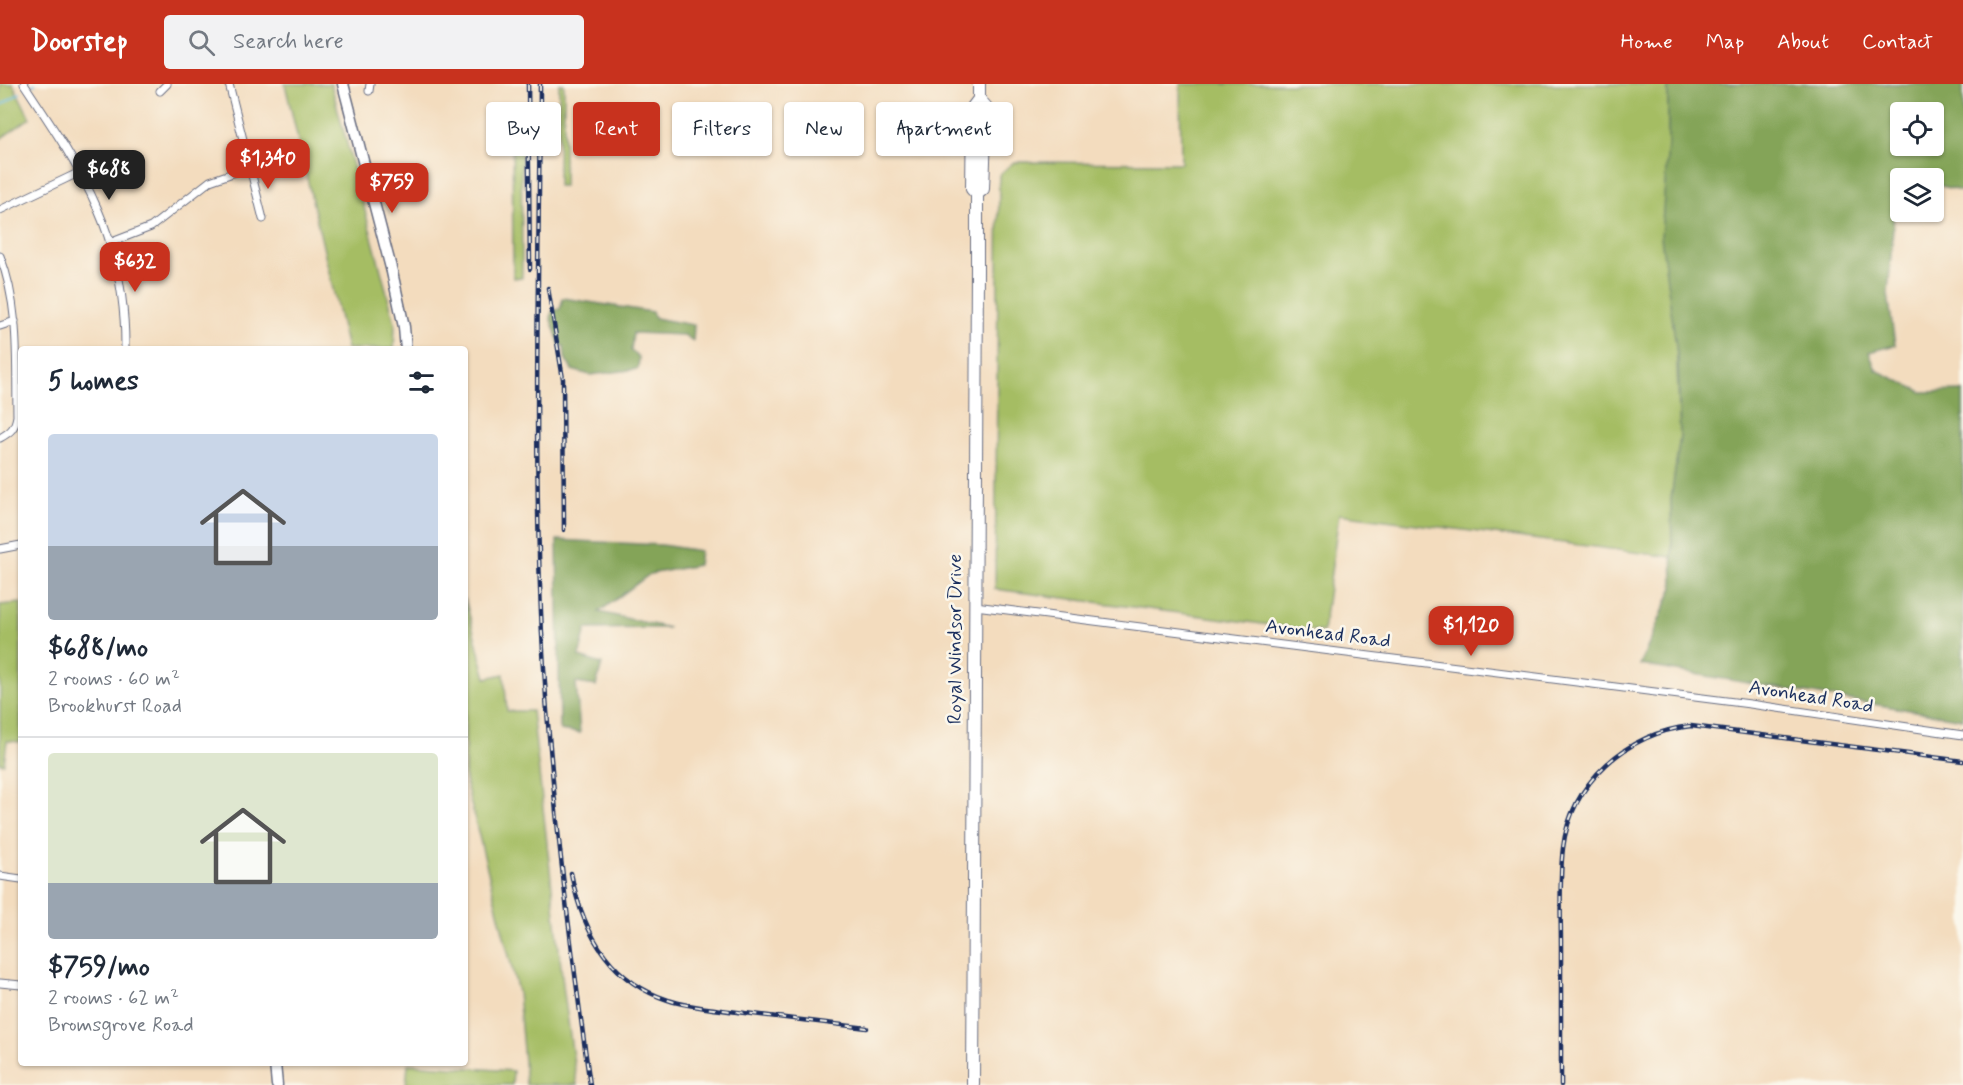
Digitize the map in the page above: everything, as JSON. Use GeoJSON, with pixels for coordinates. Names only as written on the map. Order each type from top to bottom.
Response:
{"type":"FeatureCollection","features":[{"type":"Feature","properties":{"kind":"main road","name":"Royal Windsor Drive"},"geometry":{"type":"LineString","coordinates":[[973,1085],[977,194],[972,189],[973,106],[979,99],[979,84]]}},
{"type":"Feature","properties":{"kind":"street"},"geometry":{"type":"LineString","coordinates":[[24,84],[97,203],[112,242],[121,280],[125,346]]}},
{"type":"Feature","properties":{"kind":"street"},"geometry":{"type":"LineString","coordinates":[[160,91],[167,84]]}},
{"type":"Feature","properties":{"kind":"street"},"geometry":{"type":"LineString","coordinates":[[229,84],[263,219]]}},
{"type":"Feature","properties":{"kind":"street"},"geometry":{"type":"LineString","coordinates":[[343,84],[392,272],[404,327],[406,346]]}},
{"type":"Feature","properties":{"kind":"street"},"geometry":{"type":"LineString","coordinates":[[112,242],[152,227],[210,181],[250,167]]}},
{"type":"Feature","properties":{"kind":"street"},"geometry":{"type":"LineString","coordinates":[[0,210],[80,172]]}},
{"type":"Feature","properties":{"kind":"street"},"geometry":{"type":"LineString","coordinates":[[0,256],[10,288],[15,321],[15,426],[0,438]]}},
{"type":"Feature","properties":{"kind":"street"},"geometry":{"type":"LineString","coordinates":[[0,326],[15,321]]}},
{"type":"Feature","properties":{"kind":"street"},"geometry":{"type":"LineString","coordinates":[[0,549],[18,546]]}},
{"type":"Feature","properties":{"kind":"street","name":"Avonhead Road"},"geometry":{"type":"LineString","coordinates":[[975,606],[1750,704],[1963,735]]}},
{"type":"Feature","properties":{"kind":"street"},"geometry":{"type":"LineString","coordinates":[[0,876],[18,879]]}},
{"type":"Feature","properties":{"kind":"street"},"geometry":{"type":"LineString","coordinates":[[0,983],[18,985]]}},
{"type":"Feature","properties":{"kind":"street"},"geometry":{"type":"LineString","coordinates":[[275,1066],[278,1085]]}},
{"type":"Feature","properties":{"kind":"green space"},"geometry":{"type":"Polygon","coordinates":[[[0,84],[13,84],[30,118],[0,139],[0,84]]]}},
{"type":"Feature","properties":{"kind":"green space"},"geometry":{"type":"Polygon","coordinates":[[[285,84],[331,84],[395,323],[394,346],[346,346],[285,84]]]}},
{"type":"Feature","properties":{"kind":"green space"},"geometry":{"type":"Polygon","coordinates":[[[559,84],[564,84],[564,186],[558,186],[558,156],[561,156],[561,102],[559,102],[559,84]]]}},
{"type":"Feature","properties":{"kind":"green space"},"geometry":{"type":"Polygon","coordinates":[[[1180,84],[1668,84],[1668,144],[1680,437],[1671,499],[1672,557],[1339,514],[1323,632],[995,589],[999,175],[1014,162],[1181,163],[1180,84]]]}},
{"type":"Feature","properties":{"kind":"green space"},"geometry":{"type":"Polygon","coordinates":[[[1668,84],[1963,84],[1963,192],[1944,187],[1944,168],[1890,168],[1890,222],[1893,222],[1888,294],[1895,345],[1869,352],[1876,370],[1922,392],[1963,391],[1963,719],[1640,665],[1673,587],[1671,499],[1680,437],[1678,361],[1661,237],[1668,144],[1668,84]]]}},
{"type":"Feature","properties":{"kind":"green space"},"geometry":{"type":"Polygon","coordinates":[[[512,156],[521,156],[522,278],[513,278],[512,156]]]}},
{"type":"Feature","properties":{"kind":"green space"},"geometry":{"type":"Polygon","coordinates":[[[563,298],[652,312],[655,318],[694,325],[693,341],[684,335],[633,333],[631,351],[639,357],[638,369],[590,375],[572,370],[565,358],[564,346],[560,345],[551,320],[552,311],[560,309],[563,298]]]}},
{"type":"Feature","properties":{"kind":"green space"},"geometry":{"type":"Polygon","coordinates":[[[557,540],[662,545],[700,551],[698,565],[650,574],[599,612],[669,628],[586,629],[579,657],[602,664],[596,686],[576,683],[580,733],[560,730],[557,540]]]}},
{"type":"Feature","properties":{"kind":"green space"},"geometry":{"type":"Polygon","coordinates":[[[18,603],[18,742],[7,741],[4,764],[0,763],[0,605],[18,603]]]}},
{"type":"Feature","properties":{"kind":"green space"},"geometry":{"type":"Polygon","coordinates":[[[468,610],[486,678],[504,674],[507,711],[532,711],[564,993],[577,1085],[526,1085],[518,992],[468,792],[468,610]]]}},
{"type":"Feature","properties":{"kind":"green space"},"geometry":{"type":"Polygon","coordinates":[[[408,1066],[513,1071],[512,1085],[406,1085],[408,1066]]]}},
{"type":"Feature","properties":{"kind":"waterway"},"geometry":{"type":"LineString","coordinates":[[0,106],[20,93]]}},
{"type":"Feature","properties":{"kind":"railway"},"geometry":{"type":"LineString","coordinates":[[528,84],[530,269]]}},
{"type":"Feature","properties":{"kind":"railway"},"geometry":{"type":"LineString","coordinates":[[540,84],[537,428],[542,634],[561,860],[590,1085]]}},
{"type":"Feature","properties":{"kind":"railway"},"geometry":{"type":"LineString","coordinates":[[548,288],[563,379],[564,530]]}},
{"type":"Feature","properties":{"kind":"railway"},"geometry":{"type":"LineString","coordinates":[[1561,1085],[1563,848],[1568,824],[1577,802],[1590,782],[1624,750],[1667,731],[1691,726],[1963,761]]}},
{"type":"Feature","properties":{"kind":"railway"},"geometry":{"type":"LineString","coordinates":[[571,873],[582,914],[602,951],[614,966],[647,991],[677,1003],[696,1007],[867,1028]]}}]}
